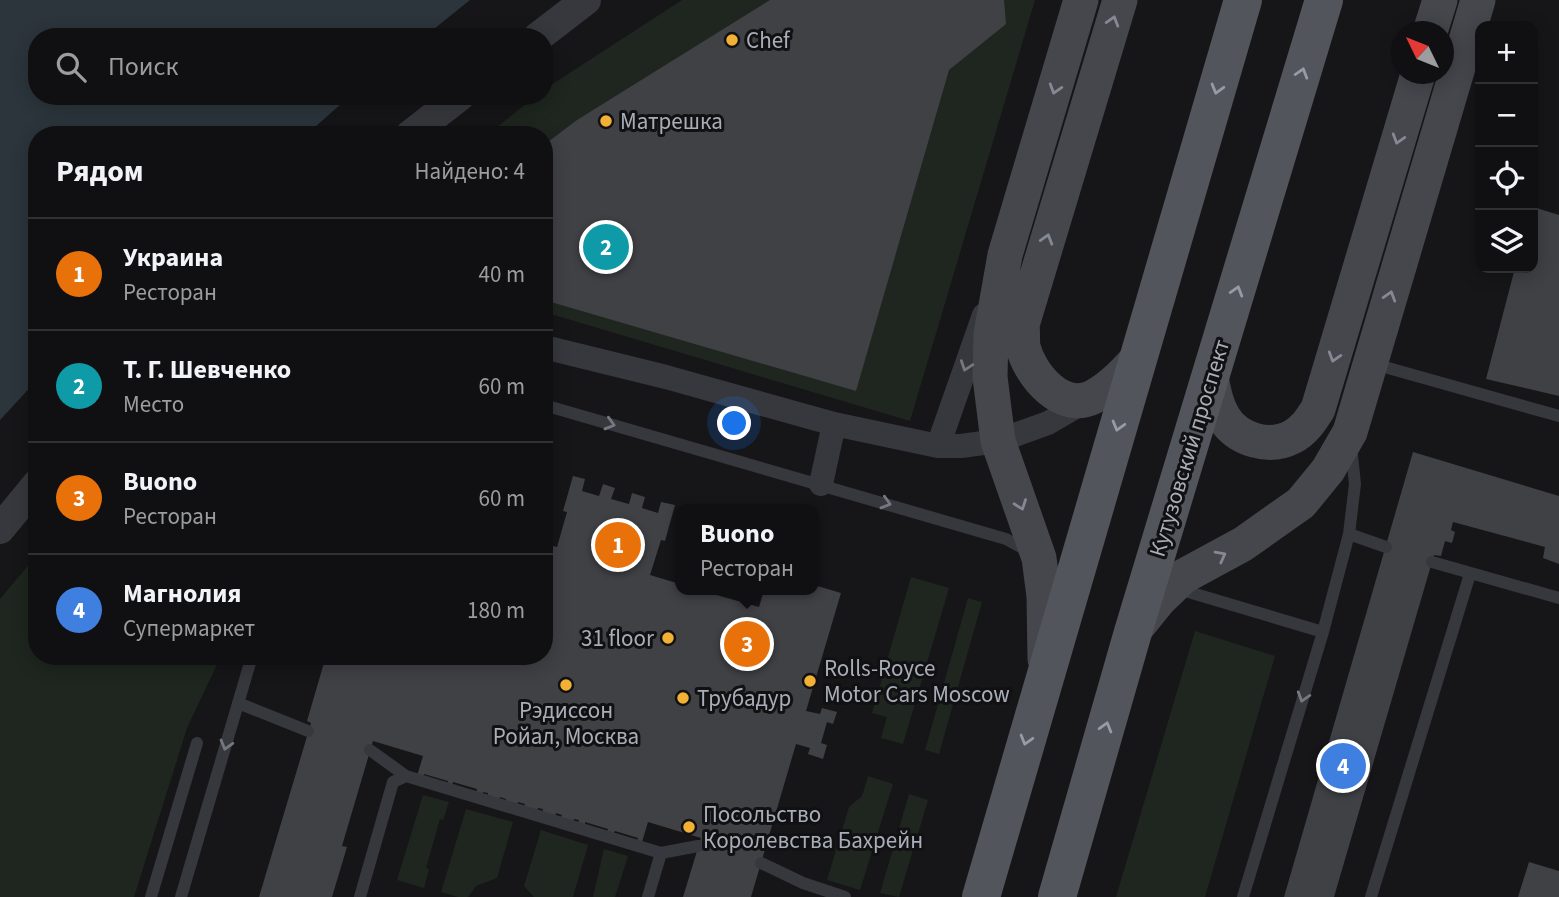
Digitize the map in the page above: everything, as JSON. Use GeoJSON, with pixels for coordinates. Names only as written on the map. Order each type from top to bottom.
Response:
{"type":"FeatureCollection","features":[{"type":"Feature","properties":{"kind":"main road"},"geometry":{"type":"LineString","coordinates":[[1045,674],[1044,596],[1039,558],[998,441],[990,377],[990,334],[1005,255],[1081,0]]}},
{"type":"Feature","properties":{"kind":"main road"},"geometry":{"type":"LineString","coordinates":[[1120,0],[1022,325],[1023,347],[1031,367],[1041,381],[1056,394],[1072,400],[1091,398],[1115,383],[1138,358]]}},
{"type":"Feature","properties":{"kind":"main road"},"geometry":{"type":"LineString","coordinates":[[981,897],[1243,0]]}},
{"type":"Feature","properties":{"kind":"main road","name":"Кутузовский проспект"},"geometry":{"type":"LineString","coordinates":[[1057,897],[1133,632],[1324,0]]}},
{"type":"Feature","properties":{"kind":"main road"},"geometry":{"type":"LineString","coordinates":[[1433,21],[1440,0]]}},
{"type":"Feature","properties":{"kind":"main road"},"geometry":{"type":"LineString","coordinates":[[1133,632],[1184,576],[1243,544],[1301,503],[1328,470],[1350,432],[1478,0]]}},
{"type":"Feature","properties":{"kind":"main road"},"geometry":{"type":"LineString","coordinates":[[1211,377],[1216,402],[1225,420],[1237,434],[1272,443],[1291,437],[1307,426],[1318,409],[1415,84]]}},
{"type":"Feature","properties":{"kind":"street"},"geometry":{"type":"LineString","coordinates":[[550,28],[586,0]]}},
{"type":"Feature","properties":{"kind":"street"},"geometry":{"type":"LineString","coordinates":[[422,126],[448,105]]}},
{"type":"Feature","properties":{"kind":"street"},"geometry":{"type":"LineString","coordinates":[[938,446],[1005,255]]}},
{"type":"Feature","properties":{"kind":"street"},"geometry":{"type":"LineString","coordinates":[[553,351],[666,377],[834,424],[938,446],[998,441],[1048,423],[1091,398]]}},
{"type":"Feature","properties":{"kind":"street"},"geometry":{"type":"LineString","coordinates":[[821,484],[834,424]]}},
{"type":"Feature","properties":{"kind":"street"},"geometry":{"type":"LineString","coordinates":[[0,529],[28,495]]}},
{"type":"Feature","properties":{"kind":"lane"},"geometry":{"type":"LineString","coordinates":[[1370,363],[1559,416]]}},
{"type":"Feature","properties":{"kind":"lane"},"geometry":{"type":"LineString","coordinates":[[553,408],[1006,539],[1039,558]]}},
{"type":"Feature","properties":{"kind":"lane"},"geometry":{"type":"LineString","coordinates":[[1243,897],[1323,632],[1349,534],[1355,484],[1350,432]]}},
{"type":"Feature","properties":{"kind":"lane"},"geometry":{"type":"LineString","coordinates":[[1349,534],[1386,547]]}},
{"type":"Feature","properties":{"kind":"lane"},"geometry":{"type":"LineString","coordinates":[[1432,562],[1559,598]]}},
{"type":"Feature","properties":{"kind":"lane"},"geometry":{"type":"LineString","coordinates":[[1371,897],[1470,574]]}},
{"type":"Feature","properties":{"kind":"lane"},"geometry":{"type":"LineString","coordinates":[[1172,587],[1323,632]]}},
{"type":"Feature","properties":{"kind":"lane"},"geometry":{"type":"LineString","coordinates":[[181,897],[250,665]]}},
{"type":"Feature","properties":{"kind":"lane"},"geometry":{"type":"LineString","coordinates":[[238,703],[308,731]]}},
{"type":"Feature","properties":{"kind":"lane"},"geometry":{"type":"LineString","coordinates":[[150,897],[197,743]]}},
{"type":"Feature","properties":{"kind":"lane"},"geometry":{"type":"LineString","coordinates":[[370,750],[405,776],[661,853],[698,846]]}},
{"type":"Feature","properties":{"kind":"lane"},"geometry":{"type":"LineString","coordinates":[[360,897],[393,782],[405,776]]}},
{"type":"Feature","properties":{"kind":"lane"},"geometry":{"type":"LineString","coordinates":[[648,897],[661,853]]}},
{"type":"Feature","properties":{"kind":"lane"},"geometry":{"type":"LineString","coordinates":[[761,863],[803,883],[845,897]]}},
{"type":"Feature","properties":{"kind":"lane"},"geometry":{"type":"LineString","coordinates":[[799,897],[803,883]]}},
{"type":"Feature","properties":{"kind":"shaded area"},"geometry":{"type":"Polygon","coordinates":[[[0,0],[470,0],[435,28],[28,28],[28,105],[340,105],[316,126],[28,126],[28,390],[0,420],[0,0]]]}},
{"type":"Feature","properties":{"kind":"shaded area"},"geometry":{"type":"Polygon","coordinates":[[[682,0],[1035,0],[910,421],[553,315],[553,126],[498,126],[525,105],[553,105],[553,84],[682,0]]]}},
{"type":"Feature","properties":{"kind":"shaded area"},"geometry":{"type":"Polygon","coordinates":[[[28,566],[28,665],[217,665],[187,728],[134,897],[0,897],[0,599],[28,566]]]}},
{"type":"Feature","properties":{"kind":"shaded area"},"geometry":{"type":"Polygon","coordinates":[[[911,577],[949,588],[903,744],[881,738],[887,717],[872,713],[911,577]]]}},
{"type":"Feature","properties":{"kind":"shaded area"},"geometry":{"type":"Polygon","coordinates":[[[968,598],[982,602],[939,754],[925,750],[968,598]]]}},
{"type":"Feature","properties":{"kind":"shaded area"},"geometry":{"type":"Polygon","coordinates":[[[1195,631],[1275,656],[1205,897],[1116,897],[1195,631]]]}},
{"type":"Feature","properties":{"kind":"shaded area"},"geometry":{"type":"Polygon","coordinates":[[[868,776],[893,784],[860,890],[827,880],[849,807],[862,796],[868,776]]]}},
{"type":"Feature","properties":{"kind":"shaded area"},"geometry":{"type":"Polygon","coordinates":[[[909,794],[928,800],[899,897],[880,893],[909,794]]]}},
{"type":"Feature","properties":{"kind":"shaded area"},"geometry":{"type":"Polygon","coordinates":[[[423,795],[449,802],[443,820],[440,819],[426,868],[429,869],[424,888],[397,880],[423,795]]]}},
{"type":"Feature","properties":{"kind":"shaded area"},"geometry":{"type":"Polygon","coordinates":[[[466,809],[513,822],[497,878],[476,886],[468,897],[458,897],[441,892],[466,809]]]}},
{"type":"Feature","properties":{"kind":"shaded area"},"geometry":{"type":"Polygon","coordinates":[[[541,830],[588,845],[573,897],[534,897],[524,886],[541,830]]]}},
{"type":"Feature","properties":{"kind":"shaded area"},"geometry":{"type":"Polygon","coordinates":[[[604,849],[628,856],[615,897],[593,897],[604,849]]]}},
{"type":"Feature","properties":{"kind":"building"},"geometry":{"type":"Polygon","coordinates":[[[770,0],[1004,0],[1006,24],[949,70],[856,391],[553,303],[553,138],[577,120],[770,0]]]}},
{"type":"Feature","properties":{"kind":"building"},"geometry":{"type":"Polygon","coordinates":[[[1538,209],[1559,215],[1559,396],[1486,379],[1514,273],[1538,273],[1538,209]]]}},
{"type":"Feature","properties":{"kind":"building"},"geometry":{"type":"Polygon","coordinates":[[[1413,452],[1559,496],[1559,564],[1543,558],[1545,547],[1453,522],[1451,530],[1455,532],[1452,543],[1445,541],[1441,556],[1434,555],[1334,897],[1284,897],[1413,452]]]}},
{"type":"Feature","properties":{"kind":"building","name":"Рэдиссон Ройал, Москва"},"geometry":{"type":"Polygon","coordinates":[[[573,476],[585,479],[582,491],[599,496],[603,484],[615,488],[611,499],[629,504],[632,493],[645,497],[642,508],[658,513],[661,502],[675,505],[665,541],[661,540],[650,575],[675,582],[675,595],[717,595],[759,607],[763,595],[819,595],[819,586],[841,593],[806,711],[820,714],[822,708],[837,712],[833,724],[827,722],[821,743],[827,745],[823,759],[808,754],[810,748],[796,744],[751,897],[683,897],[701,838],[648,822],[642,842],[637,841],[638,838],[615,831],[613,834],[607,832],[608,829],[585,822],[585,826],[578,823],[579,820],[574,819],[573,822],[560,818],[562,815],[556,813],[555,817],[542,813],[543,809],[538,808],[537,811],[518,802],[517,806],[500,797],[499,800],[488,797],[488,793],[476,793],[477,789],[453,782],[452,786],[447,785],[448,781],[424,774],[423,778],[417,776],[423,756],[373,741],[342,846],[347,847],[332,897],[259,897],[311,723],[307,721],[323,665],[553,665],[553,546],[557,547],[567,512],[563,511],[573,476]]]}},
{"type":"Feature","properties":{"kind":"building"},"geometry":{"type":"Polygon","coordinates":[[[1529,862],[1559,871],[1559,897],[1518,897],[1529,862]]]}},
{"type":"Feature","properties":{"kind":"place","name":"Chef"},"geometry":{"type":"Point","coordinates":[732,40]}},
{"type":"Feature","properties":{"kind":"place","name":"Матрешка"},"geometry":{"type":"Point","coordinates":[606,121]}},
{"type":"Feature","properties":{"kind":"place","name":"Т. Г. Шевченко"},"geometry":{"type":"Point","coordinates":[606,247]}},
{"type":"Feature","properties":{"kind":"place","name":"Украина"},"geometry":{"type":"Point","coordinates":[618,545]}},
{"type":"Feature","properties":{"kind":"place","name":"31 floor"},"geometry":{"type":"Point","coordinates":[668,638]}},
{"type":"Feature","properties":{"kind":"place","name":"Buono"},"geometry":{"type":"Point","coordinates":[747,644]}},
{"type":"Feature","properties":{"kind":"place","name":"Rolls-Royce Motor Cars Moscow"},"geometry":{"type":"Point","coordinates":[810,681]}},
{"type":"Feature","properties":{"kind":"place","name":"Рэдиссон Ройал, Москва"},"geometry":{"type":"Point","coordinates":[566,685]}},
{"type":"Feature","properties":{"kind":"place","name":"Трубадур"},"geometry":{"type":"Point","coordinates":[683,698]}},
{"type":"Feature","properties":{"kind":"place","name":"Магнолия"},"geometry":{"type":"Point","coordinates":[1343,766]}},
{"type":"Feature","properties":{"kind":"place","name":"Посольство Королевства Бахрейн"},"geometry":{"type":"Point","coordinates":[689,827]}}]}
